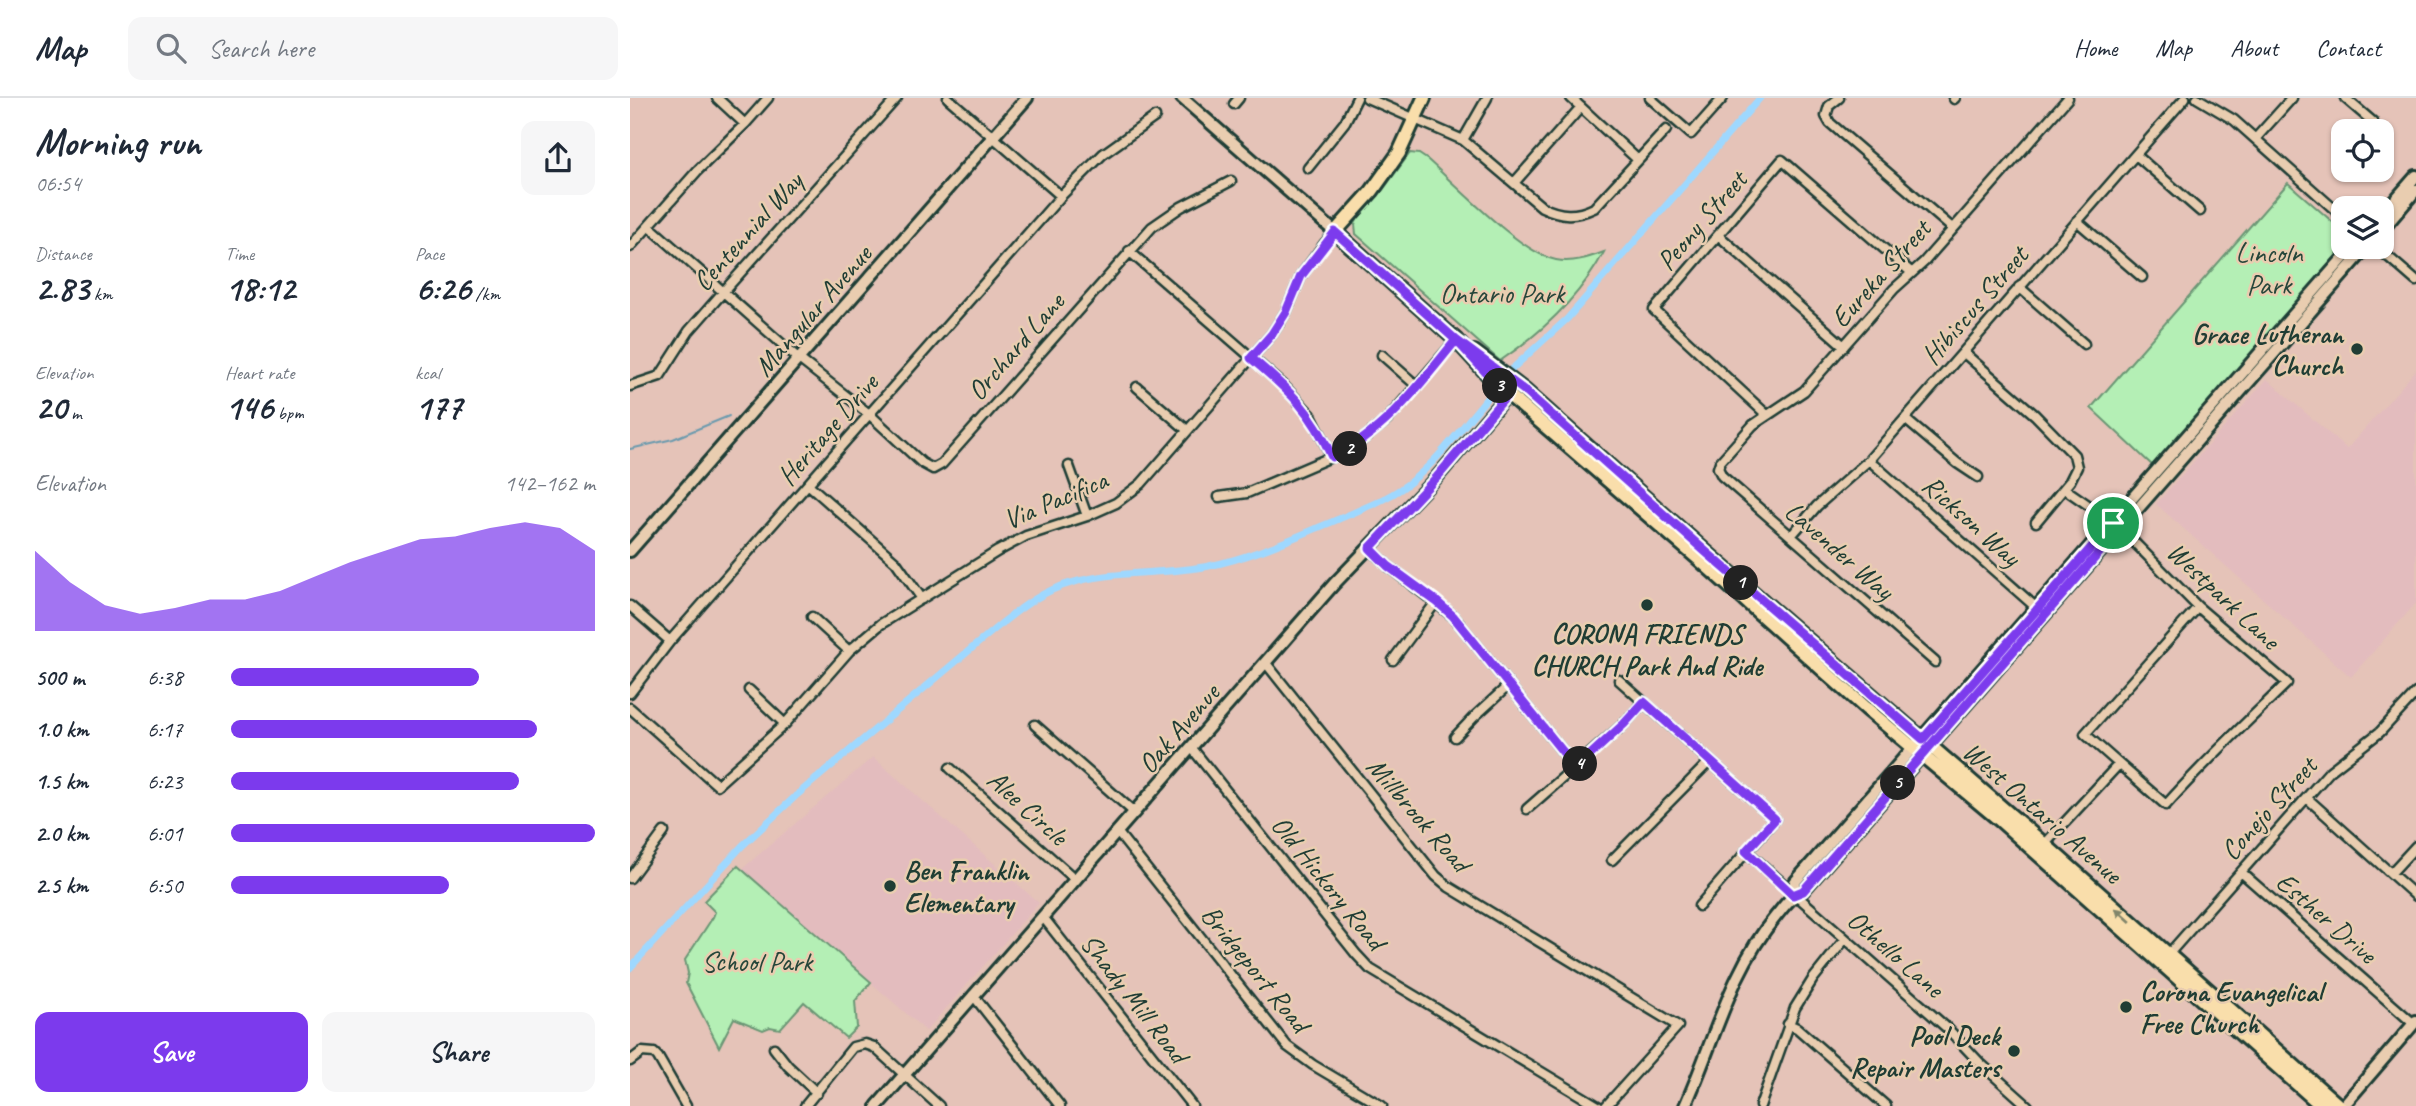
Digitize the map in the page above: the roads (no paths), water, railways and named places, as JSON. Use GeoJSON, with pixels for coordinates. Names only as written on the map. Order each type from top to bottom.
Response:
{"type":"FeatureCollection","features":[{"type":"Feature","properties":{"kind":"main road","name":"Mangular Avenue"},"geometry":{"type":"LineString","coordinates":[[630,551],[1027,98]]}},
{"type":"Feature","properties":{"kind":"main road","name":"West Ontario Avenue"},"geometry":{"type":"LineString","coordinates":[[1182,98],[1456,340],[1706,552],[1922,747],[2165,959],[2322,1106]]}},
{"type":"Feature","properties":{"kind":"main road","name":"Via Pacifica"},"geometry":{"type":"LineString","coordinates":[[1335,232],[1372,191],[1399,153],[1424,98]]}},
{"type":"Feature","properties":{"kind":"main road"},"geometry":{"type":"LineString","coordinates":[[2394,201],[2416,176]]}},
{"type":"Feature","properties":{"kind":"main road"},"geometry":{"type":"LineString","coordinates":[[2394,216],[2416,190]]}},
{"type":"Feature","properties":{"kind":"main road"},"geometry":{"type":"LineString","coordinates":[[1685,1106],[1699,1076],[1728,994],[1767,927],[1793,895],[1803,891],[1922,747],[2116,526],[2344,259]]}},
{"type":"Feature","properties":{"kind":"main road"},"geometry":{"type":"LineString","coordinates":[[2116,526],[2356,259]]}},
{"type":"Feature","properties":{"kind":"main road","name":"Oak Avenue"},"geometry":{"type":"LineString","coordinates":[[877,1106],[1334,584],[1437,477],[1513,389]]}},
{"type":"Feature","properties":{"kind":"main road","name":"West Ontario Avenue"},"geometry":{"type":"LineString","coordinates":[[2165,959],[2341,1106]]}},
{"type":"Feature","properties":{"kind":"main road"},"geometry":{"type":"LineString","coordinates":[[2341,1106],[2415,1023]]}},
{"type":"Feature","properties":{"kind":"street"},"geometry":{"type":"LineString","coordinates":[[717,98],[745,124]]}},
{"type":"Feature","properties":{"kind":"street"},"geometry":{"type":"LineString","coordinates":[[630,247],[698,170],[768,98]]}},
{"type":"Feature","properties":{"kind":"street","name":"Centennial Way"},"geometry":{"type":"LineString","coordinates":[[630,386],[660,376],[690,331],[723,291],[897,98]]}},
{"type":"Feature","properties":{"kind":"street"},"geometry":{"type":"LineString","coordinates":[[948,98],[1061,196]]}},
{"type":"Feature","properties":{"kind":"street"},"geometry":{"type":"LineString","coordinates":[[1308,168],[1345,122],[1357,98]]}},
{"type":"Feature","properties":{"kind":"street"},"geometry":{"type":"LineString","coordinates":[[1367,98],[1463,140],[1549,210],[1569,215],[1581,214],[1594,208],[1666,130]]}},
{"type":"Feature","properties":{"kind":"street"},"geometry":{"type":"LineString","coordinates":[[1463,140],[1487,98]]}},
{"type":"Feature","properties":{"kind":"street"},"geometry":{"type":"LineString","coordinates":[[1571,98],[1638,160]]}},
{"type":"Feature","properties":{"kind":"street"},"geometry":{"type":"LineString","coordinates":[[1650,98],[1691,134],[1723,98]]}},
{"type":"Feature","properties":{"kind":"street"},"geometry":{"type":"LineString","coordinates":[[1839,98],[1829,107],[1826,116],[1830,123],[1952,228]]}},
{"type":"Feature","properties":{"kind":"street","name":"Eureka Street"},"geometry":{"type":"LineString","coordinates":[[1718,468],[1753,425],[1804,391],[2068,98]]}},
{"type":"Feature","properties":{"kind":"street","name":"Hibiscus Street"},"geometry":{"type":"LineString","coordinates":[[1791,536],[1817,506],[1869,460],[2185,98]]}},
{"type":"Feature","properties":{"kind":"street"},"geometry":{"type":"LineString","coordinates":[[2197,98],[2256,138],[2331,206]]}},
{"type":"Feature","properties":{"kind":"street"},"geometry":{"type":"LineString","coordinates":[[2256,138],[2292,98]]}},
{"type":"Feature","properties":{"kind":"street"},"geometry":{"type":"LineString","coordinates":[[2345,98],[2370,119]]}},
{"type":"Feature","properties":{"kind":"street"},"geometry":{"type":"LineString","coordinates":[[1514,183],[1581,107]]}},
{"type":"Feature","properties":{"kind":"street","name":"Heritage Drive"},"geometry":{"type":"LineString","coordinates":[[630,693],[670,641],[1061,196],[1103,154],[1155,117]]}},
{"type":"Feature","properties":{"kind":"street"},"geometry":{"type":"LineString","coordinates":[[2136,155],[2200,211]]}},
{"type":"Feature","properties":{"kind":"street","name":"Peony Street"},"geometry":{"type":"LineString","coordinates":[[1767,415],[1654,310],[1783,160],[1912,273]]}},
{"type":"Feature","properties":{"kind":"street","name":"Orchard Lane"},"geometry":{"type":"LineString","coordinates":[[869,414],[922,463],[933,469],[942,464],[1152,227],[1181,207],[1231,181]]}},
{"type":"Feature","properties":{"kind":"street"},"geometry":{"type":"LineString","coordinates":[[2077,221],[2142,277]]}},
{"type":"Feature","properties":{"kind":"street"},"geometry":{"type":"LineString","coordinates":[[649,226],[799,359],[869,414]]}},
{"type":"Feature","properties":{"kind":"street","name":"Via Pacifica"},"geometry":{"type":"LineString","coordinates":[[630,708],[717,785],[785,724],[849,651],[881,624],[998,551],[1026,536],[1087,516],[1116,503],[1141,484],[1272,334],[1286,312],[1301,276],[1335,232]]}},
{"type":"Feature","properties":{"kind":"street"},"geometry":{"type":"LineString","coordinates":[[1718,235],[1844,346]]}},
{"type":"Feature","properties":{"kind":"street"},"geometry":{"type":"LineString","coordinates":[[1129,251],[1283,385],[1311,415],[1332,457]]}},
{"type":"Feature","properties":{"kind":"street"},"geometry":{"type":"LineString","coordinates":[[2391,259],[2416,281]]}},
{"type":"Feature","properties":{"kind":"street"},"geometry":{"type":"LineString","coordinates":[[2019,287],[2084,344]]}},
{"type":"Feature","properties":{"kind":"street"},"geometry":{"type":"LineString","coordinates":[[1219,497],[1247,493],[1352,448],[1372,433],[1456,340]]}},
{"type":"Feature","properties":{"kind":"street"},"geometry":{"type":"LineString","coordinates":[[1964,352],[2035,415],[2074,455],[2077,467],[2065,489],[2036,523]]}},
{"type":"Feature","properties":{"kind":"street"},"geometry":{"type":"LineString","coordinates":[[1381,355],[1417,386]]}},
{"type":"Feature","properties":{"kind":"street"},"geometry":{"type":"LineString","coordinates":[[1137,387],[1187,430]]}},
{"type":"Feature","properties":{"kind":"street"},"geometry":{"type":"LineString","coordinates":[[1905,419],[1956,463],[1978,477]]}},
{"type":"Feature","properties":{"kind":"street","name":"Rickson Way"},"geometry":{"type":"LineString","coordinates":[[1869,460],[2041,612]]}},
{"type":"Feature","properties":{"kind":"street"},"geometry":{"type":"LineString","coordinates":[[1069,466],[1087,516]]}},
{"type":"Feature","properties":{"kind":"street","name":"Lavender Way"},"geometry":{"type":"LineString","coordinates":[[1718,468],[1722,476],[1935,662]]}},
{"type":"Feature","properties":{"kind":"street"},"geometry":{"type":"LineString","coordinates":[[809,485],[896,562],[922,599]]}},
{"type":"Feature","properties":{"kind":"street","name":"Westpark Lane"},"geometry":{"type":"LineString","coordinates":[[2065,489],[2116,526],[2198,607],[2287,683],[2242,730],[2211,755],[2166,805],[2119,764]]}},
{"type":"Feature","properties":{"kind":"street"},"geometry":{"type":"LineString","coordinates":[[1370,548],[1408,582],[1436,601],[1468,633],[1576,768]]}},
{"type":"Feature","properties":{"kind":"street"},"geometry":{"type":"LineString","coordinates":[[1393,660],[1436,601]]}},
{"type":"Feature","properties":{"kind":"street"},"geometry":{"type":"LineString","coordinates":[[630,606],[670,641]]}},
{"type":"Feature","properties":{"kind":"street"},"geometry":{"type":"LineString","coordinates":[[2041,849],[2119,764],[2085,734],[2198,607]]}},
{"type":"Feature","properties":{"kind":"street"},"geometry":{"type":"LineString","coordinates":[[812,617],[849,651]]}},
{"type":"Feature","properties":{"kind":"street","name":"Millbrook Road"},"geometry":{"type":"LineString","coordinates":[[1265,662],[1436,876],[1678,1026],[1605,1106]]}},
{"type":"Feature","properties":{"kind":"street"},"geometry":{"type":"LineString","coordinates":[[1619,680],[1775,819],[1699,906]]}},
{"type":"Feature","properties":{"kind":"street"},"geometry":{"type":"LineString","coordinates":[[1455,737],[1509,685]]}},
{"type":"Feature","properties":{"kind":"street"},"geometry":{"type":"LineString","coordinates":[[749,690],[785,724]]}},
{"type":"Feature","properties":{"kind":"street","name":"Conejo Street"},"geometry":{"type":"LineString","coordinates":[[2165,959],[2330,771],[2380,732],[2416,693]]}},
{"type":"Feature","properties":{"kind":"street"},"geometry":{"type":"LineString","coordinates":[[1527,809],[1576,768],[1644,702]]}},
{"type":"Feature","properties":{"kind":"street"},"geometry":{"type":"LineString","coordinates":[[1035,725],[1135,813]]}},
{"type":"Feature","properties":{"kind":"street","name":"Old Hickory Road"},"geometry":{"type":"LineString","coordinates":[[1191,747],[1370,969],[1598,1106]]}},
{"type":"Feature","properties":{"kind":"street"},"geometry":{"type":"LineString","coordinates":[[1612,860],[1709,762]]}},
{"type":"Feature","properties":{"kind":"street","name":"Alee Circle"},"geometry":{"type":"LineString","coordinates":[[950,768],[1076,880]]}},
{"type":"Feature","properties":{"kind":"street"},"geometry":{"type":"LineString","coordinates":[[2308,799],[2416,896]]}},
{"type":"Feature","properties":{"kind":"street"},"geometry":{"type":"LineString","coordinates":[[630,878],[664,832]]}},
{"type":"Feature","properties":{"kind":"street","name":"Bridgeport Road"},"geometry":{"type":"LineString","coordinates":[[1118,832],[1287,1045],[1313,1065],[1382,1106]]}},
{"type":"Feature","properties":{"kind":"street"},"geometry":{"type":"LineString","coordinates":[[2391,873],[2416,846]]}},
{"type":"Feature","properties":{"kind":"street","name":"Othello Lane"},"geometry":{"type":"LineString","coordinates":[[1746,851],[1948,1029],[1980,1063],[2028,1106]]}},
{"type":"Feature","properties":{"kind":"street","name":"Esther Drive"},"geometry":{"type":"LineString","coordinates":[[2241,872],[2415,1023]]}},
{"type":"Feature","properties":{"kind":"street","name":"Shady Mill Road"},"geometry":{"type":"LineString","coordinates":[[1043,917],[1192,1106]]}},
{"type":"Feature","properties":{"kind":"street"},"geometry":{"type":"LineString","coordinates":[[1760,1106],[1788,1024],[1813,979],[1844,939]]}},
{"type":"Feature","properties":{"kind":"street"},"geometry":{"type":"LineString","coordinates":[[973,995],[1060,1106]]}},
{"type":"Feature","properties":{"kind":"street"},"geometry":{"type":"LineString","coordinates":[[1788,1024],[1797,1028],[1886,1106]]}},
{"type":"Feature","properties":{"kind":"street"},"geometry":{"type":"LineString","coordinates":[[805,1106],[853,1047],[865,1044],[874,1047],[939,1106]]}},
{"type":"Feature","properties":{"kind":"street"},"geometry":{"type":"LineString","coordinates":[[774,1048],[788,1066],[817,1093]]}},
{"type":"Feature","properties":{"kind":"street"},"geometry":{"type":"LineString","coordinates":[[630,1061],[637,1054],[654,1053],[662,1060],[686,1106]]}},
{"type":"Feature","properties":{"kind":"waterway"},"geometry":{"type":"LineString","coordinates":[[1513,368],[1567,319],[1760,98]]}},
{"type":"Feature","properties":{"kind":"waterway"},"geometry":{"type":"LineString","coordinates":[[630,968],[742,846],[798,794],[1026,605],[1052,590],[1088,579],[1192,569],[1241,558],[1376,503],[1425,470],[1492,392]]}},
{"type":"Feature","properties":{"kind":"waterway"},"geometry":{"type":"LineString","coordinates":[[630,449],[673,439],[729,416]]}},
{"type":"Feature","properties":{"kind":"place","name":"Grace Lutheran Church"},"geometry":{"type":"Point","coordinates":[2357,349]}},
{"type":"Feature","properties":{"kind":"place","name":"CORONA FRIENDS CHURCH Park And Ride"},"geometry":{"type":"Point","coordinates":[1647,605]}},
{"type":"Feature","properties":{"kind":"place","name":"Ben Franklin Elementary"},"geometry":{"type":"Point","coordinates":[890,886]}},
{"type":"Feature","properties":{"kind":"place","name":"Corona Evangelical Free Church"},"geometry":{"type":"Point","coordinates":[2126,1007]}},
{"type":"Feature","properties":{"kind":"place","name":"Pool Deck Repair Masters"},"geometry":{"type":"Point","coordinates":[2014,1051]}},
{"type":"Feature","properties":{"kind":"park label","name":"Lincoln Park"},"geometry":{"type":"Point","coordinates":[2269,268]}},
{"type":"Feature","properties":{"kind":"park label","name":"Ontario Park"},"geometry":{"type":"Point","coordinates":[1502,293]}},
{"type":"Feature","properties":{"kind":"park label","name":"School Park"},"geometry":{"type":"Point","coordinates":[757,961]}}]}
